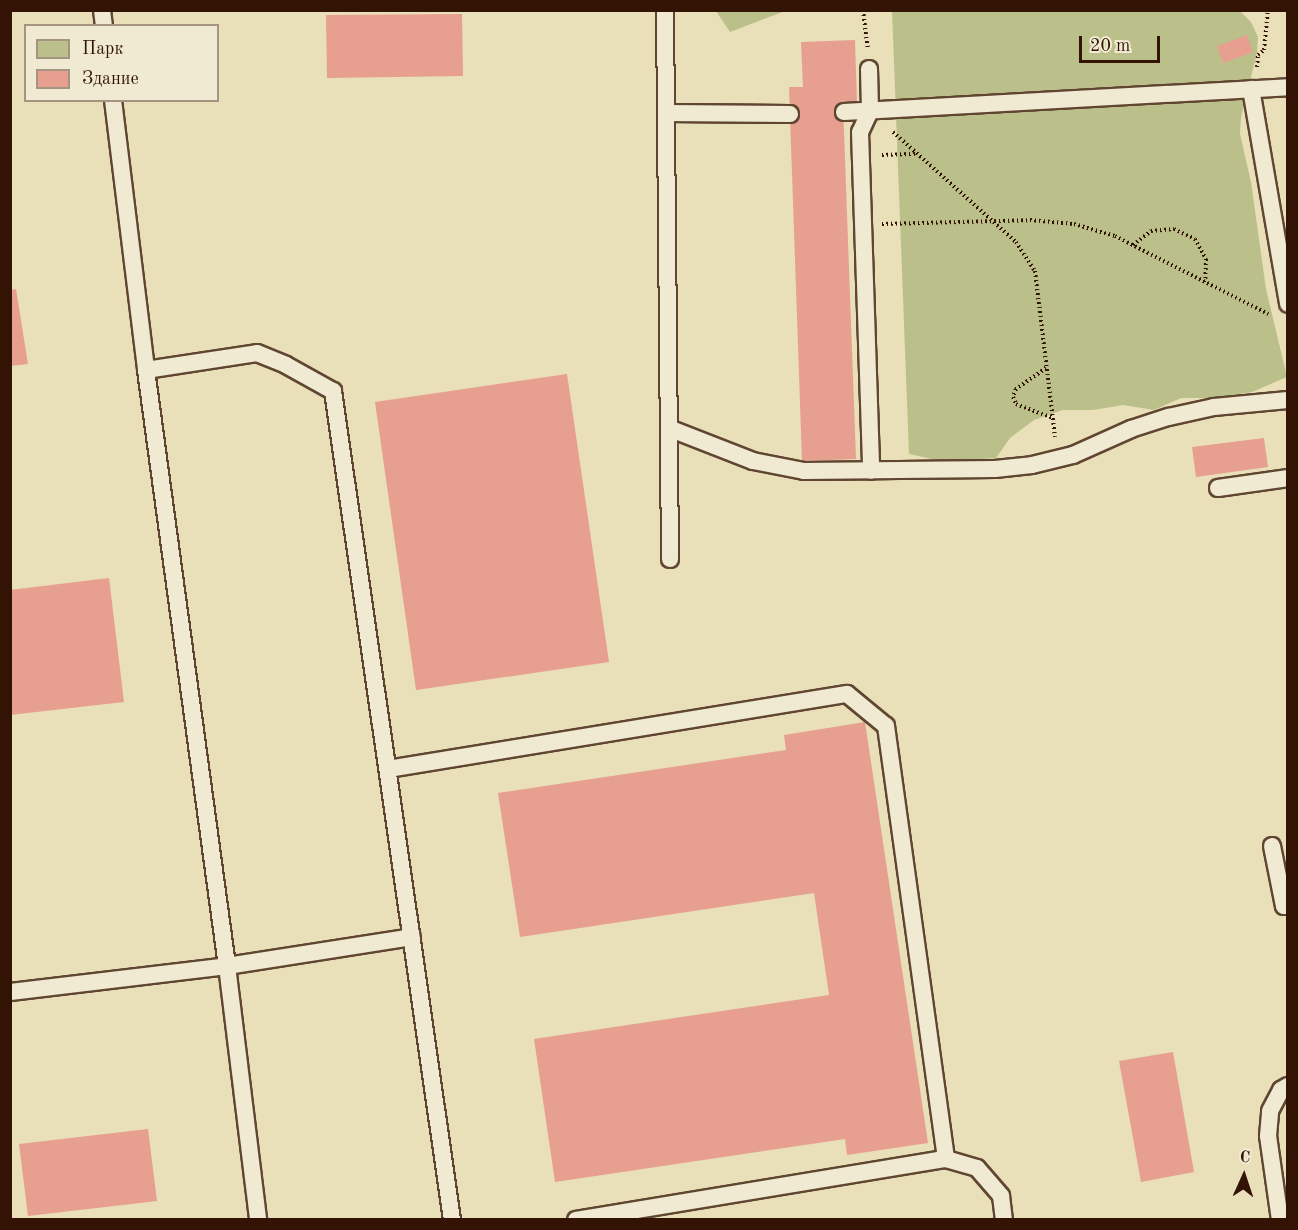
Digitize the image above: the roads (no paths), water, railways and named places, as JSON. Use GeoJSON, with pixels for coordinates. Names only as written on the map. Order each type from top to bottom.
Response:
{"type":"FeatureCollection","features":[{"type":"Feature","properties":{"kind":"lane"},"geometry":{"type":"LineString","coordinates":[[665,10],[671,429],[670,559]]}},
{"type":"Feature","properties":{"kind":"lane"},"geometry":{"type":"LineString","coordinates":[[869,69],[870,111],[860,132],[871,471]]}},
{"type":"Feature","properties":{"kind":"lane"},"geometry":{"type":"LineString","coordinates":[[844,112],[1287,87]]}},
{"type":"Feature","properties":{"kind":"lane"},"geometry":{"type":"LineString","coordinates":[[1255,89],[1287,304]]}},
{"type":"Feature","properties":{"kind":"lane"},"geometry":{"type":"LineString","coordinates":[[113,102],[146,370],[228,966],[258,1220]]}},
{"type":"Feature","properties":{"kind":"lane"},"geometry":{"type":"LineString","coordinates":[[666,113],[790,114]]}},
{"type":"Feature","properties":{"kind":"lane"},"geometry":{"type":"LineString","coordinates":[[146,370],[257,352],[333,391],[452,1220]]}},
{"type":"Feature","properties":{"kind":"lane"},"geometry":{"type":"LineString","coordinates":[[671,429],[753,460],[804,471],[995,469],[1058,459],[1169,417],[1214,407],[1287,400]]}},
{"type":"Feature","properties":{"kind":"lane"},"geometry":{"type":"LineString","coordinates":[[1218,488],[1287,478]]}},
{"type":"Feature","properties":{"kind":"lane"},"geometry":{"type":"LineString","coordinates":[[388,769],[847,694],[886,726],[946,1159]]}},
{"type":"Feature","properties":{"kind":"lane"},"geometry":{"type":"LineString","coordinates":[[1272,846],[1284,906],[1287,906]]}},
{"type":"Feature","properties":{"kind":"lane"},"geometry":{"type":"LineString","coordinates":[[10,992],[228,966],[412,937]]}},
{"type":"Feature","properties":{"kind":"lane"},"geometry":{"type":"LineString","coordinates":[[1280,1220],[1268,1136],[1270,1111],[1281,1090],[1287,1086]]}},
{"type":"Feature","properties":{"kind":"lane"},"geometry":{"type":"LineString","coordinates":[[576,1220],[946,1159],[977,1168],[1001,1196],[1004,1220]]}}]}
